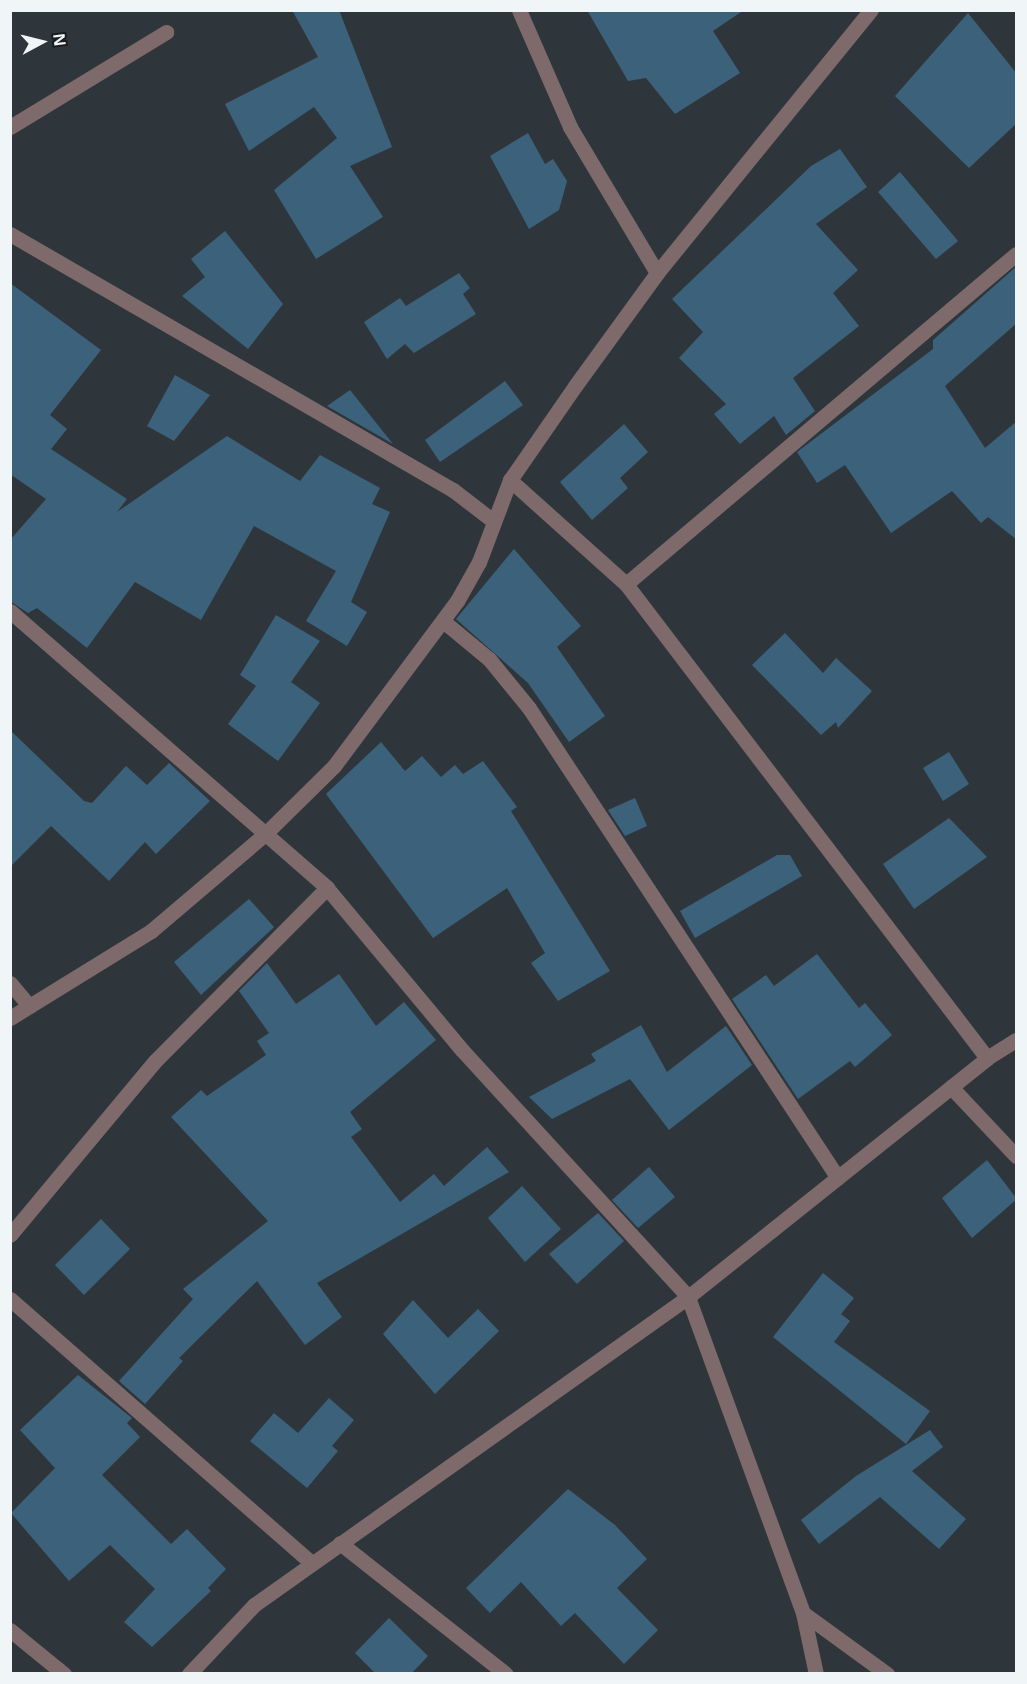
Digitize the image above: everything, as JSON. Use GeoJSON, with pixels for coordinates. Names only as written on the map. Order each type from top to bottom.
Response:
{"type":"FeatureCollection","features":[{"type":"Feature","properties":{"kind":"street"},"geometry":{"type":"LineString","coordinates":[[519,10],[570,127],[657,273]]}},
{"type":"Feature","properties":{"kind":"street"},"geometry":{"type":"LineString","coordinates":[[10,1018],[151,931],[265,834],[334,766],[443,621],[479,562],[492,520],[510,480],[657,273],[872,10]]}},
{"type":"Feature","properties":{"kind":"street"},"geometry":{"type":"LineString","coordinates":[[10,127],[166,32]]}},
{"type":"Feature","properties":{"kind":"street"},"geometry":{"type":"LineString","coordinates":[[10,234],[453,490],[492,520]]}},
{"type":"Feature","properties":{"kind":"street"},"geometry":{"type":"LineString","coordinates":[[626,584],[1017,254]]}},
{"type":"Feature","properties":{"kind":"street"},"geometry":{"type":"LineString","coordinates":[[510,480],[626,584],[987,1058]]}},
{"type":"Feature","properties":{"kind":"street"},"geometry":{"type":"LineString","coordinates":[[10,611],[327,888],[462,1050],[688,1297],[803,1613],[816,1674]]}},
{"type":"Feature","properties":{"kind":"street"},"geometry":{"type":"LineString","coordinates":[[443,621],[489,659],[529,708],[838,1178]]}},
{"type":"Feature","properties":{"kind":"street"},"geometry":{"type":"LineString","coordinates":[[10,1235],[155,1060],[327,888]]}},
{"type":"Feature","properties":{"kind":"street"},"geometry":{"type":"LineString","coordinates":[[10,983],[29,1006]]}},
{"type":"Feature","properties":{"kind":"street"},"geometry":{"type":"LineString","coordinates":[[189,1674],[254,1605],[688,1297],[987,1058],[1017,1040]]}},
{"type":"Feature","properties":{"kind":"street"},"geometry":{"type":"LineString","coordinates":[[951,1087],[1017,1156]]}},
{"type":"Feature","properties":{"kind":"street"},"geometry":{"type":"LineString","coordinates":[[10,1299],[312,1563]]}},
{"type":"Feature","properties":{"kind":"street"},"geometry":{"type":"LineString","coordinates":[[340,1543],[506,1674]]}},
{"type":"Feature","properties":{"kind":"street"},"geometry":{"type":"LineString","coordinates":[[803,1613],[887,1674]]}},
{"type":"Feature","properties":{"kind":"street"},"geometry":{"type":"LineString","coordinates":[[10,1630],[64,1674]]}},
{"type":"Feature","properties":{"kind":"building"},"geometry":{"type":"Polygon","coordinates":[[[292,10],[339,10],[392,147],[350,166],[383,217],[316,259],[274,190],[337,138],[314,107],[249,151],[225,104],[318,57],[292,10]]]}},
{"type":"Feature","properties":{"kind":"building"},"geometry":{"type":"Polygon","coordinates":[[[587,10],[744,10],[713,31],[740,73],[675,114],[646,78],[628,81],[587,10]]]}},
{"type":"Feature","properties":{"kind":"building"},"geometry":{"type":"Polygon","coordinates":[[[968,13],[1017,74],[1017,123],[969,168],[895,96],[968,13]]]}},
{"type":"Feature","properties":{"kind":"building"},"geometry":{"type":"Polygon","coordinates":[[[528,133],[545,164],[553,159],[567,181],[559,210],[529,229],[490,156],[528,133]]]}},
{"type":"Feature","properties":{"kind":"building"},"geometry":{"type":"Polygon","coordinates":[[[840,149],[867,187],[816,224],[858,270],[833,293],[859,326],[793,378],[815,411],[786,435],[774,416],[740,444],[714,414],[726,404],[679,358],[703,332],[672,299],[811,166],[840,149]]]}},
{"type":"Feature","properties":{"kind":"building"},"geometry":{"type":"Polygon","coordinates":[[[900,172],[958,241],[936,259],[878,192],[900,172]]]}},
{"type":"Feature","properties":{"kind":"building"},"geometry":{"type":"Polygon","coordinates":[[[225,231],[283,304],[248,349],[182,296],[205,277],[191,259],[225,231]]]}},
{"type":"Feature","properties":{"kind":"building"},"geometry":{"type":"Polygon","coordinates":[[[1017,266],[1017,323],[945,386],[985,448],[1017,421],[1017,540],[988,517],[981,523],[952,491],[891,533],[845,465],[817,483],[797,452],[933,349],[933,340],[1017,266]]]}},
{"type":"Feature","properties":{"kind":"building"},"geometry":{"type":"Polygon","coordinates":[[[459,273],[470,288],[463,294],[476,314],[414,353],[405,344],[387,359],[364,322],[400,298],[406,306],[459,273]]]}},
{"type":"Feature","properties":{"kind":"building"},"geometry":{"type":"Polygon","coordinates":[[[10,283],[101,350],[50,415],[67,429],[51,449],[127,499],[117,512],[227,436],[300,481],[320,455],[380,488],[372,504],[390,512],[351,602],[367,612],[347,646],[306,621],[336,571],[254,526],[201,620],[135,582],[87,648],[37,608],[28,613],[10,601],[10,540],[46,499],[10,474],[10,283]]]}},
{"type":"Feature","properties":{"kind":"building"},"geometry":{"type":"Polygon","coordinates":[[[175,375],[210,395],[174,441],[147,426],[175,375]]]}},
{"type":"Feature","properties":{"kind":"building"},"geometry":{"type":"Polygon","coordinates":[[[505,381],[523,405],[440,462],[425,440],[505,381]]]}},
{"type":"Feature","properties":{"kind":"building"},"geometry":{"type":"Polygon","coordinates":[[[350,390],[393,444],[327,406],[350,390]]]}},
{"type":"Feature","properties":{"kind":"building"},"geometry":{"type":"Polygon","coordinates":[[[624,424],[648,452],[620,478],[628,488],[592,520],[560,482],[624,424]]]}},
{"type":"Feature","properties":{"kind":"building"},"geometry":{"type":"Polygon","coordinates":[[[514,549],[581,626],[557,647],[605,716],[569,742],[528,683],[456,619],[514,549]]]}},
{"type":"Feature","properties":{"kind":"building"},"geometry":{"type":"Polygon","coordinates":[[[276,615],[320,641],[291,682],[320,703],[278,761],[228,724],[256,686],[240,675],[276,615]]]}},
{"type":"Feature","properties":{"kind":"building"},"geometry":{"type":"Polygon","coordinates":[[[785,633],[823,673],[836,658],[872,691],[838,728],[836,722],[821,735],[752,665],[785,633]]]}},
{"type":"Feature","properties":{"kind":"building"},"geometry":{"type":"Polygon","coordinates":[[[10,730],[84,801],[92,803],[126,766],[147,785],[169,763],[210,801],[156,854],[145,842],[109,881],[51,826],[10,867],[10,730]]]}},
{"type":"Feature","properties":{"kind":"building"},"geometry":{"type":"Polygon","coordinates":[[[381,742],[405,771],[422,756],[441,777],[455,765],[463,774],[483,761],[517,807],[511,811],[610,971],[558,1001],[531,963],[545,953],[507,888],[433,938],[326,794],[381,742]]]}},
{"type":"Feature","properties":{"kind":"building"},"geometry":{"type":"Polygon","coordinates":[[[949,752],[969,784],[943,801],[923,768],[949,752]]]}},
{"type":"Feature","properties":{"kind":"building"},"geometry":{"type":"Polygon","coordinates":[[[635,798],[647,826],[625,836],[608,810],[635,798]]]}},
{"type":"Feature","properties":{"kind":"building"},"geometry":{"type":"Polygon","coordinates":[[[949,818],[987,857],[914,909],[883,864],[949,818]]]}},
{"type":"Feature","properties":{"kind":"building"},"geometry":{"type":"Polygon","coordinates":[[[777,855],[790,855],[802,876],[695,938],[680,911],[777,855]]]}},
{"type":"Feature","properties":{"kind":"building"},"geometry":{"type":"Polygon","coordinates":[[[249,899],[274,927],[201,995],[174,962],[249,899]]]}},
{"type":"Feature","properties":{"kind":"building"},"geometry":{"type":"Polygon","coordinates":[[[817,954],[859,1008],[865,1003],[892,1035],[855,1067],[850,1061],[798,1099],[732,999],[766,975],[774,986],[817,954]]]}},
{"type":"Feature","properties":{"kind":"building"},"geometry":{"type":"Polygon","coordinates":[[[267,963],[296,1004],[339,974],[376,1026],[404,1002],[436,1040],[350,1112],[362,1129],[351,1137],[400,1202],[434,1174],[444,1186],[487,1147],[509,1172],[317,1283],[342,1317],[305,1345],[257,1281],[179,1358],[183,1361],[145,1404],[119,1381],[193,1299],[183,1289],[268,1221],[171,1117],[201,1090],[207,1096],[266,1055],[257,1041],[269,1033],[239,991],[267,963]]]}},
{"type":"Feature","properties":{"kind":"building"},"geometry":{"type":"Polygon","coordinates":[[[641,1025],[667,1072],[726,1026],[752,1065],[669,1130],[630,1079],[552,1119],[529,1097],[596,1061],[591,1054],[641,1025]]]}},
{"type":"Feature","properties":{"kind":"building"},"geometry":{"type":"Polygon","coordinates":[[[987,1160],[1017,1199],[972,1238],[942,1198],[987,1160]]]}},
{"type":"Feature","properties":{"kind":"building"},"geometry":{"type":"Polygon","coordinates":[[[649,1167],[675,1197],[638,1228],[612,1200],[649,1167]]]}},
{"type":"Feature","properties":{"kind":"building"},"geometry":{"type":"Polygon","coordinates":[[[522,1186],[561,1229],[525,1262],[488,1218],[522,1186]]]}},
{"type":"Feature","properties":{"kind":"building"},"geometry":{"type":"Polygon","coordinates":[[[598,1213],[624,1241],[577,1284],[549,1254],[598,1213]]]}},
{"type":"Feature","properties":{"kind":"building"},"geometry":{"type":"Polygon","coordinates":[[[101,1219],[130,1249],[84,1295],[55,1265],[101,1219]]]}},
{"type":"Feature","properties":{"kind":"building"},"geometry":{"type":"Polygon","coordinates":[[[823,1273],[854,1298],[841,1314],[850,1321],[834,1342],[930,1411],[906,1444],[773,1337],[823,1273]]]}},
{"type":"Feature","properties":{"kind":"building"},"geometry":{"type":"Polygon","coordinates":[[[413,1300],[448,1338],[478,1309],[499,1331],[435,1394],[383,1334],[413,1300]]]}},
{"type":"Feature","properties":{"kind":"building"},"geometry":{"type":"Polygon","coordinates":[[[78,1375],[132,1418],[127,1423],[140,1437],[102,1475],[171,1544],[187,1529],[226,1569],[208,1588],[211,1591],[152,1647],[124,1622],[155,1589],[110,1545],[69,1581],[11,1513],[55,1468],[20,1430],[78,1375]]]}},
{"type":"Feature","properties":{"kind":"building"},"geometry":{"type":"Polygon","coordinates":[[[329,1398],[354,1420],[332,1446],[338,1451],[307,1488],[250,1441],[274,1413],[298,1433],[329,1398]]]}},
{"type":"Feature","properties":{"kind":"building"},"geometry":{"type":"Polygon","coordinates":[[[930,1430],[943,1447],[912,1471],[966,1519],[939,1549],[880,1497],[819,1544],[801,1520],[856,1476],[930,1430]]]}},
{"type":"Feature","properties":{"kind":"building"},"geometry":{"type":"Polygon","coordinates":[[[568,1489],[615,1525],[647,1559],[617,1588],[658,1630],[624,1664],[575,1613],[561,1626],[521,1582],[490,1613],[466,1588],[568,1489]]]}},
{"type":"Feature","properties":{"kind":"building"},"geometry":{"type":"Polygon","coordinates":[[[389,1618],[428,1656],[411,1674],[376,1674],[355,1653],[389,1618]]]}}]}
